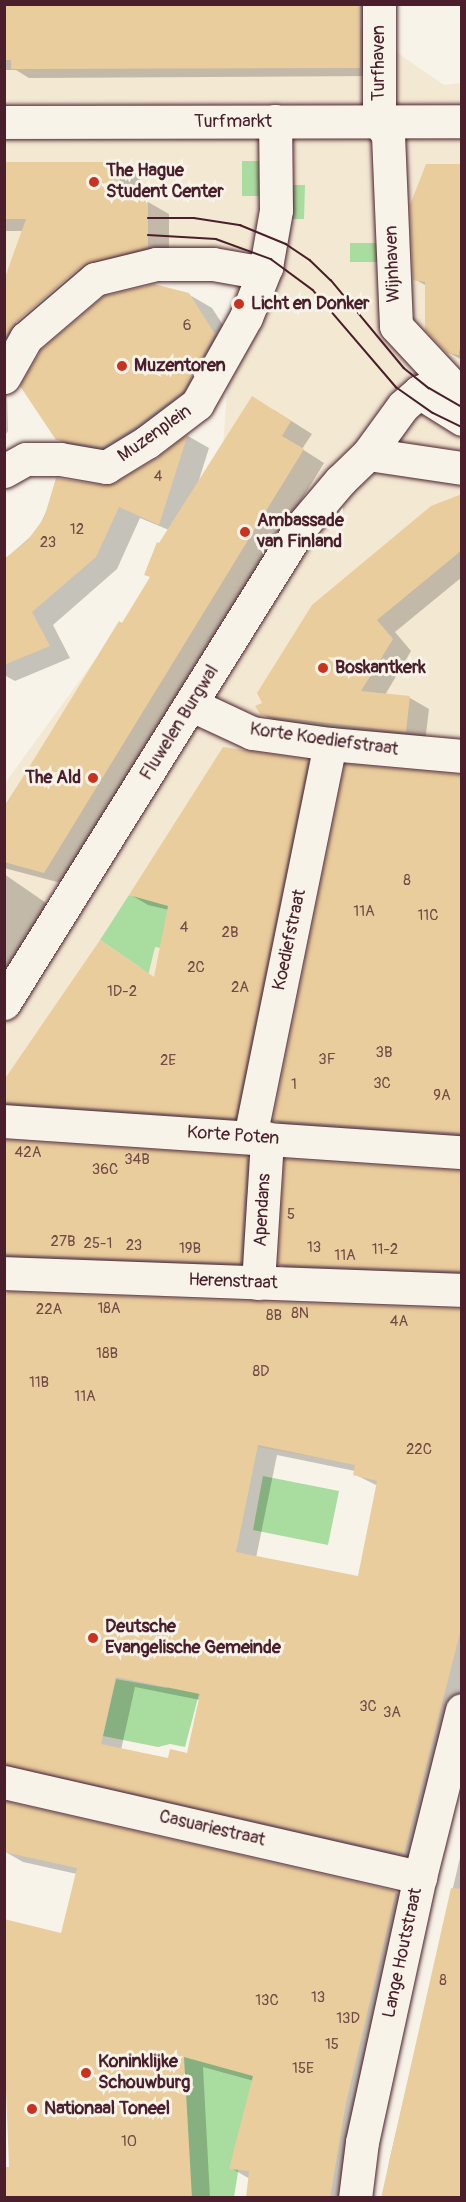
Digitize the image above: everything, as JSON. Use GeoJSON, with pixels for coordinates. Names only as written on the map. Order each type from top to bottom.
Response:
{"type":"FeatureCollection","features":[{"type":"Feature","properties":{"kind":"street","name":"Turfhaven"},"geometry":{"type":"LineString","coordinates":[[379,4],[379,122]]}},
{"type":"Feature","properties":{"kind":"street"},"geometry":{"type":"LineString","coordinates":[[4,377],[26,338],[94,279],[156,264],[183,262],[213,264],[251,271],[266,267],[276,210],[276,121]]}},
{"type":"Feature","properties":{"kind":"street","name":"Turfmarkt"},"geometry":{"type":"LineString","coordinates":[[4,122],[462,121]]}},
{"type":"Feature","properties":{"kind":"street","name":"Wijnhaven"},"geometry":{"type":"LineString","coordinates":[[379,122],[388,135],[396,326],[457,386]]}},
{"type":"Feature","properties":{"kind":"street","name":"Muzenplein"},"geometry":{"type":"LineString","coordinates":[[4,471],[26,459],[60,459],[106,467],[147,442],[197,404],[246,316],[266,267]]}},
{"type":"Feature","properties":{"kind":"street"},"geometry":{"type":"LineString","coordinates":[[419,392],[429,388],[457,386]]}},
{"type":"Feature","properties":{"kind":"street"},"geometry":{"type":"LineString","coordinates":[[419,392],[462,419]]}},
{"type":"Feature","properties":{"kind":"street","name":"Fluwelen Burgwal"},"geometry":{"type":"LineString","coordinates":[[4,1003],[192,705],[300,528],[340,481],[368,454],[403,406],[419,392]]}},
{"type":"Feature","properties":{"kind":"street"},"geometry":{"type":"LineString","coordinates":[[368,454],[462,468]]}},
{"type":"Feature","properties":{"kind":"street","name":"Korte Koediefstraat"},"geometry":{"type":"LineString","coordinates":[[192,705],[252,733],[330,744],[462,756]]}},
{"type":"Feature","properties":{"kind":"street","name":"Koediefstraat"},"geometry":{"type":"LineString","coordinates":[[258,1137],[330,744]]}},
{"type":"Feature","properties":{"kind":"street","name":"Korte Poten"},"geometry":{"type":"LineString","coordinates":[[4,1121],[462,1152]]}},
{"type":"Feature","properties":{"kind":"street","name":"Apendans"},"geometry":{"type":"LineString","coordinates":[[258,1137],[258,1283]]}},
{"type":"Feature","properties":{"kind":"street","name":"Herenstraat"},"geometry":{"type":"LineString","coordinates":[[4,1273],[462,1290]]}},
{"type":"Feature","properties":{"kind":"street","name":"Lange Houtstraat"},"geometry":{"type":"LineString","coordinates":[[355,2198],[362,2142],[420,1877],[454,1773],[462,1710]]}},
{"type":"Feature","properties":{"kind":"street","name":"Casuariestraat"},"geometry":{"type":"LineString","coordinates":[[4,1782],[420,1877]]}},
{"type":"Feature","properties":{"kind":"shaded area"},"geometry":{"type":"Polygon","coordinates":[[[4,5],[328,5],[444,85],[461,83],[461,1472],[358,1458],[339,1461],[5,1403],[5,783],[220,488],[236,269],[5,271],[4,5]]]}},
{"type":"Feature","properties":{"kind":"green space"},"geometry":{"type":"Polygon","coordinates":[[[242,161],[259,161],[260,196],[242,196],[242,161]]]}},
{"type":"Feature","properties":{"kind":"green space"},"geometry":{"type":"Polygon","coordinates":[[[287,185],[305,185],[304,219],[287,219],[287,185]]]}},
{"type":"Feature","properties":{"kind":"green space"},"geometry":{"type":"Polygon","coordinates":[[[350,243],[385,243],[385,262],[350,262],[350,243]]]}},
{"type":"Feature","properties":{"kind":"green space"},"geometry":{"type":"Polygon","coordinates":[[[129,895],[183,908],[174,950],[155,947],[147,980],[141,968],[100,940],[129,895]]]}},
{"type":"Feature","properties":{"kind":"green space"},"geometry":{"type":"Polygon","coordinates":[[[263,1476],[339,1491],[328,1545],[253,1530],[263,1476]]]}},
{"type":"Feature","properties":{"kind":"green space"},"geometry":{"type":"Polygon","coordinates":[[[173,1660],[200,1690],[185,1747],[170,1744],[158,1747],[103,1736],[116,1679],[167,1688],[173,1660]]]}},
{"type":"Feature","properties":{"kind":"green space"},"geometry":{"type":"Polygon","coordinates":[[[181,2046],[260,2069],[243,2141],[234,2197],[186,2197],[181,2046]]]}},
{"type":"Feature","properties":{"kind":"building"},"geometry":{"type":"Polygon","coordinates":[[[4,4],[360,4],[360,68],[11,69],[11,60],[4,60],[4,4]]]}},
{"type":"Feature","properties":{"kind":"building"},"geometry":{"type":"Polygon","coordinates":[[[4,162],[120,162],[120,200],[148,200],[148,247],[83,265],[14,324],[4,338],[4,280],[26,219],[4,219],[4,162]]]}},
{"type":"Feature","properties":{"kind":"building"},"geometry":{"type":"Polygon","coordinates":[[[426,164],[462,164],[462,351],[459,350],[459,355],[447,353],[425,330],[425,282],[413,280],[410,205],[426,164]]]}},
{"type":"Feature","properties":{"kind":"building","name":"Muzentoren"},"geometry":{"type":"Polygon","coordinates":[[[154,284],[189,293],[215,334],[183,391],[136,426],[102,447],[56,440],[20,386],[41,350],[104,296],[154,284]]]}},
{"type":"Feature","properties":{"kind":"building"},"geometry":{"type":"Polygon","coordinates":[[[252,396],[291,421],[282,436],[304,449],[44,873],[4,862],[4,808],[119,621],[122,623],[150,577],[144,575],[157,542],[159,543],[252,396]]]}},
{"type":"Feature","properties":{"kind":"building"},"geometry":{"type":"Polygon","coordinates":[[[188,434],[159,525],[119,507],[96,557],[32,612],[50,646],[4,665],[4,559],[27,541],[44,518],[56,478],[103,485],[115,483],[157,458],[188,434]]]}},
{"type":"Feature","properties":{"kind":"building"},"geometry":{"type":"Polygon","coordinates":[[[462,494],[462,550],[377,620],[393,639],[361,691],[410,696],[406,732],[261,715],[255,706],[262,703],[257,693],[312,605],[431,506],[462,494]]]}},
{"type":"Feature","properties":{"kind":"building"},"geometry":{"type":"Polygon","coordinates":[[[223,747],[308,760],[235,1118],[4,1102],[4,1080],[100,940],[154,977],[168,906],[129,895],[223,747]]]}},
{"type":"Feature","properties":{"kind":"building"},"geometry":{"type":"Polygon","coordinates":[[[345,764],[462,775],[462,1133],[273,1120],[345,764]]]}},
{"type":"Feature","properties":{"kind":"building"},"geometry":{"type":"Polygon","coordinates":[[[4,1140],[247,1156],[240,1263],[4,1254],[4,1140]]]}},
{"type":"Feature","properties":{"kind":"building"},"geometry":{"type":"Polygon","coordinates":[[[284,1159],[462,1171],[462,1271],[278,1264],[284,1159]]]}},
{"type":"Feature","properties":{"kind":"building"},"geometry":{"type":"Polygon","coordinates":[[[9,1292],[462,1309],[462,1625],[404,1854],[4,1764],[4,1296],[9,1292]],[[258,1445],[236,1552],[358,1576],[377,1481],[353,1475],[355,1465],[258,1445]],[[116,1677],[101,1744],[168,1758],[170,1749],[187,1753],[200,1694],[116,1677]]]}},
{"type":"Feature","properties":{"kind":"building"},"geometry":{"type":"Polygon","coordinates":[[[4,1801],[396,1891],[346,2103],[330,2198],[246,2198],[249,2171],[229,2169],[253,2076],[184,2057],[192,2198],[4,2198],[4,2167],[9,2167],[4,2039],[4,1919],[61,1933],[77,1868],[4,1852],[4,1801]]]}},
{"type":"Feature","properties":{"kind":"building"},"geometry":{"type":"Polygon","coordinates":[[[451,1888],[462,1889],[462,2198],[381,2198],[451,1888]]]}},
{"type":"Feature","properties":{"kind":"tram line"},"geometry":{"type":"LineString","coordinates":[[148,218],[194,218],[240,225],[286,244],[310,260],[331,280],[404,368],[429,388],[462,407]]}},
{"type":"Feature","properties":{"kind":"tram line"},"geometry":{"type":"LineString","coordinates":[[148,235],[216,239],[271,259],[313,290],[396,387],[433,413],[462,427]]}},
{"type":"Feature","properties":{"kind":"place","name":"The Hague Student Center"},"geometry":{"type":"Point","coordinates":[94,182]}},
{"type":"Feature","properties":{"kind":"place","name":"Licht en Donker"},"geometry":{"type":"Point","coordinates":[239,304]}},
{"type":"Feature","properties":{"kind":"place","name":"Muzentoren"},"geometry":{"type":"Point","coordinates":[122,366]}},
{"type":"Feature","properties":{"kind":"place","name":"Ambassade van Finland"},"geometry":{"type":"Point","coordinates":[245,532]}},
{"type":"Feature","properties":{"kind":"place","name":"Boskantkerk"},"geometry":{"type":"Point","coordinates":[323,668]}},
{"type":"Feature","properties":{"kind":"place","name":"The Ald"},"geometry":{"type":"Point","coordinates":[93,778]}},
{"type":"Feature","properties":{"kind":"place","name":"Deutsche Evangelische Gemeinde"},"geometry":{"type":"Point","coordinates":[93,1638]}},
{"type":"Feature","properties":{"kind":"place","name":"Koninklijke Schouwburg"},"geometry":{"type":"Point","coordinates":[86,2073]}},
{"type":"Feature","properties":{"kind":"place","name":"Nationaal Toneel"},"geometry":{"type":"Point","coordinates":[32,2109]}}]}
